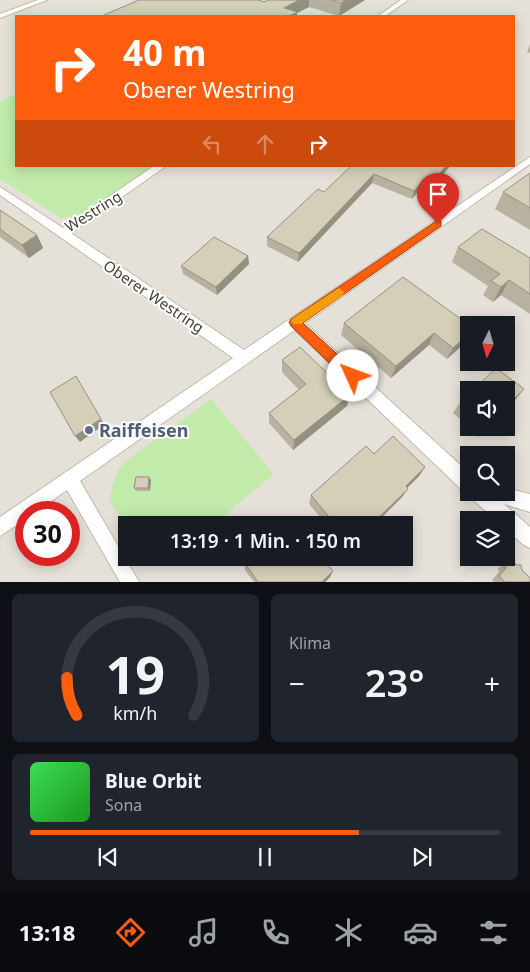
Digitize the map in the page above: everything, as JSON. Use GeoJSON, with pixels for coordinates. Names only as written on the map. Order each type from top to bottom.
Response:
{"type":"FeatureCollection","features":[{"type":"Feature","properties":{"kind":"street"},"geometry":{"type":"LineString","coordinates":[[0,16],[44,0]]}},
{"type":"Feature","properties":{"kind":"street"},"geometry":{"type":"LineString","coordinates":[[382,15],[405,0]]}},
{"type":"Feature","properties":{"kind":"street"},"geometry":{"type":"LineString","coordinates":[[0,527],[530,160]]}},
{"type":"Feature","properties":{"kind":"street","name":"Westring"},"geometry":{"type":"LineString","coordinates":[[0,190],[63,233],[160,167]]}},
{"type":"Feature","properties":{"kind":"street","name":"Oberer Westring"},"geometry":{"type":"LineString","coordinates":[[63,233],[244,358]]}},
{"type":"Feature","properties":{"kind":"street"},"geometry":{"type":"LineString","coordinates":[[295,322],[460,477]]}},
{"type":"Feature","properties":{"kind":"street"},"geometry":{"type":"LineString","coordinates":[[70,479],[130,582]]}},
{"type":"Feature","properties":{"kind":"street"},"geometry":{"type":"LineString","coordinates":[[515,499],[530,503]]}},
{"type":"Feature","properties":{"kind":"street"},"geometry":{"type":"LineString","coordinates":[[487,501],[530,539]]}},
{"type":"Feature","properties":{"kind":"shaded area"},"geometry":{"type":"Polygon","coordinates":[[[0,0],[530,0],[530,582],[0,582],[0,0]]]}},
{"type":"Feature","properties":{"kind":"green space"},"geometry":{"type":"Polygon","coordinates":[[[15,94],[15,167],[154,167],[79,217],[61,218],[0,179],[0,101],[15,94]]]}},
{"type":"Feature","properties":{"kind":"green space"},"geometry":{"type":"Polygon","coordinates":[[[211,399],[274,474],[224,516],[119,516],[110,503],[112,488],[118,470],[130,458],[211,399]]]}},
{"type":"Feature","properties":{"kind":"building"},"geometry":{"type":"Polygon","coordinates":[[[139,0],[259,0],[264,2],[268,0],[299,0],[284,8],[298,12],[291,15],[104,15],[139,0]]]}},
{"type":"Feature","properties":{"kind":"building"},"geometry":{"type":"Polygon","coordinates":[[[331,0],[345,0],[341,3],[331,0]]]}},
{"type":"Feature","properties":{"kind":"building"},"geometry":{"type":"Polygon","coordinates":[[[350,167],[445,167],[431,184],[423,181],[414,191],[374,174],[299,253],[267,237],[318,189],[324,192],[350,167]]]}},
{"type":"Feature","properties":{"kind":"building"},"geometry":{"type":"Polygon","coordinates":[[[530,173],[530,208],[503,192],[530,173]]]}},
{"type":"Feature","properties":{"kind":"building"},"geometry":{"type":"Polygon","coordinates":[[[0,210],[37,235],[22,245],[0,229],[0,210]]]}},
{"type":"Feature","properties":{"kind":"building"},"geometry":{"type":"Polygon","coordinates":[[[482,229],[530,258],[530,294],[509,280],[501,287],[491,281],[500,274],[458,247],[482,229]]]}},
{"type":"Feature","properties":{"kind":"building"},"geometry":{"type":"Polygon","coordinates":[[[214,237],[248,256],[216,287],[181,266],[214,237]]]}},
{"type":"Feature","properties":{"kind":"building"},"geometry":{"type":"Polygon","coordinates":[[[403,277],[460,318],[460,342],[453,348],[434,333],[396,366],[344,323],[403,277]]]}},
{"type":"Feature","properties":{"kind":"building"},"geometry":{"type":"Polygon","coordinates":[[[300,347],[350,395],[294,440],[269,413],[306,384],[282,360],[300,347]]]}},
{"type":"Feature","properties":{"kind":"building"},"geometry":{"type":"Polygon","coordinates":[[[493,371],[500,371],[513,381],[482,381],[493,371]]]}},
{"type":"Feature","properties":{"kind":"building"},"geometry":{"type":"Polygon","coordinates":[[[76,376],[101,419],[75,436],[50,392],[76,376]]]}},
{"type":"Feature","properties":{"kind":"building"},"geometry":{"type":"Polygon","coordinates":[[[515,382],[524,389],[515,398],[515,382]]]}},
{"type":"Feature","properties":{"kind":"building"},"geometry":{"type":"Polygon","coordinates":[[[393,436],[425,467],[406,486],[408,489],[380,516],[328,516],[311,495],[366,446],[374,454],[393,436]]]}},
{"type":"Feature","properties":{"kind":"building"},"geometry":{"type":"Polygon","coordinates":[[[136,477],[149,477],[148,488],[134,488],[136,477]]]}},
{"type":"Feature","properties":{"kind":"building"},"geometry":{"type":"Polygon","coordinates":[[[515,563],[521,565],[522,570],[530,578],[530,582],[505,582],[499,576],[506,568],[506,566],[515,566],[515,563]]]}},
{"type":"Feature","properties":{"kind":"building"},"geometry":{"type":"Polygon","coordinates":[[[247,566],[329,566],[333,571],[322,582],[258,582],[247,566]]]}},
{"type":"Feature","properties":{"kind":"slow traffic"},"geometry":{"type":"LineString","coordinates":[[297,321],[339,292]]}},
{"type":"Feature","properties":{"kind":"place","name":"Raiffeisen"},"geometry":{"type":"Point","coordinates":[89,430]}},
{"type":"Feature","properties":{"kind":"route"},"geometry":{"type":"LineString","coordinates":[[353,376],[295,322],[438,224]]}}]}
